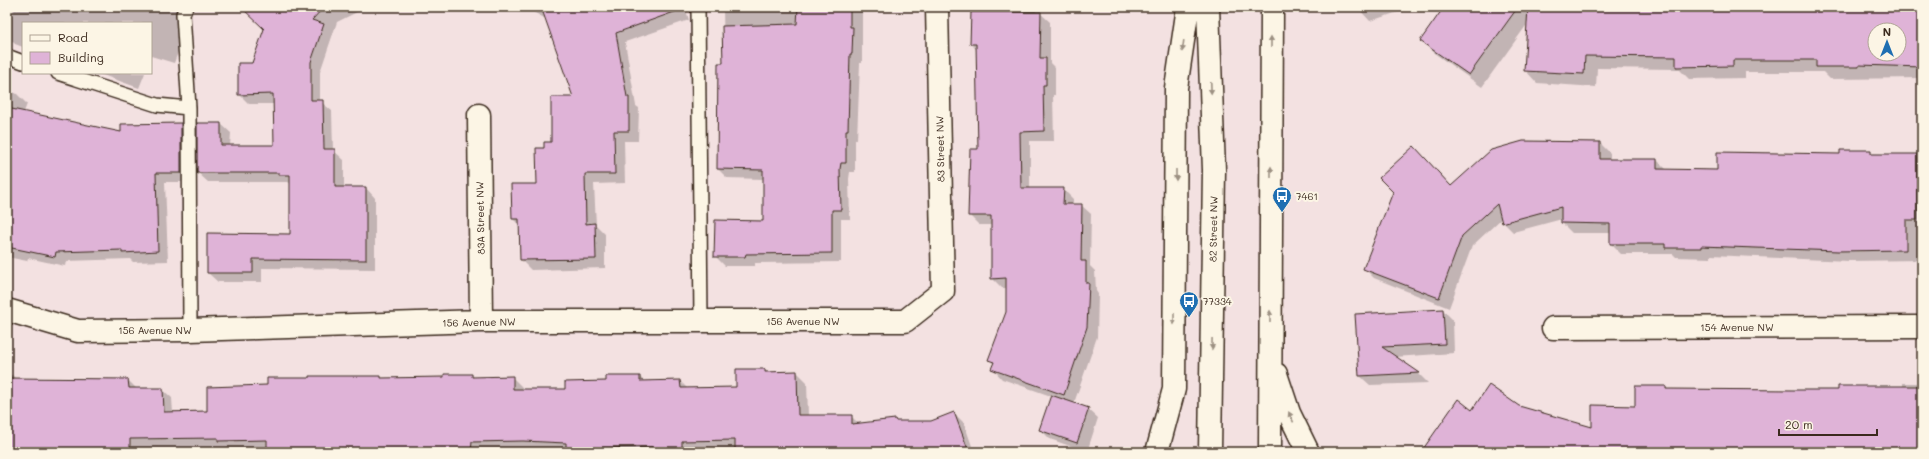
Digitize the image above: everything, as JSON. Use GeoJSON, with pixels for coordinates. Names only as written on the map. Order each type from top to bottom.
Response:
{"type":"FeatureCollection","features":[{"type":"Feature","properties":{"kind":"street","name":"83 Street NW"},"geometry":{"type":"LineString","coordinates":[[937,7],[943,291]]}},
{"type":"Feature","properties":{"kind":"street"},"geometry":{"type":"LineString","coordinates":[[1157,452],[1174,389],[1176,88],[1188,7]]}},
{"type":"Feature","properties":{"kind":"street","name":"82 Street NW"},"geometry":{"type":"LineString","coordinates":[[1208,7],[1214,170],[1210,452]]}},
{"type":"Feature","properties":{"kind":"street"},"geometry":{"type":"LineString","coordinates":[[1270,452],[1272,7]]}},
{"type":"Feature","properties":{"kind":"street","name":"83A Street NW"},"geometry":{"type":"LineString","coordinates":[[479,115],[481,321]]}},
{"type":"Feature","properties":{"kind":"street","name":"156 Avenue NW"},"geometry":{"type":"LineString","coordinates":[[7,310],[78,330],[190,330],[481,321],[904,321],[943,291]]}},
{"type":"Feature","properties":{"kind":"street","name":"154 Avenue NW"},"geometry":{"type":"LineString","coordinates":[[1552,328],[1922,327]]}},
{"type":"Feature","properties":{"kind":"street"},"geometry":{"type":"LineString","coordinates":[[1270,355],[1289,413],[1308,452]]}},
{"type":"Feature","properties":{"kind":"lane"},"geometry":{"type":"LineString","coordinates":[[186,7],[183,14],[189,108],[190,330]]}},
{"type":"Feature","properties":{"kind":"lane"},"geometry":{"type":"LineString","coordinates":[[698,7],[701,320]]}},
{"type":"Feature","properties":{"kind":"lane"},"geometry":{"type":"LineString","coordinates":[[7,56],[22,62]]}},
{"type":"Feature","properties":{"kind":"lane"},"geometry":{"type":"LineString","coordinates":[[61,74],[157,105],[189,108]]}},
{"type":"Feature","properties":{"kind":"building"},"geometry":{"type":"Polygon","coordinates":[[[241,7],[324,7],[312,20],[324,24],[311,62],[311,100],[323,100],[324,149],[335,149],[335,187],[366,187],[366,260],[253,259],[253,273],[207,273],[207,233],[290,234],[290,175],[279,175],[279,173],[197,173],[197,123],[221,123],[221,145],[274,145],[273,94],[238,95],[238,63],[252,63],[264,29],[241,7]]]}},
{"type":"Feature","properties":{"kind":"building"},"geometry":{"type":"Polygon","coordinates":[[[541,7],[677,7],[677,11],[616,33],[627,97],[629,97],[629,131],[614,131],[615,174],[585,174],[586,224],[595,223],[596,259],[520,260],[519,219],[512,219],[511,184],[537,184],[536,148],[544,148],[544,142],[551,142],[551,97],[573,97],[541,7]]]}},
{"type":"Feature","properties":{"kind":"building"},"geometry":{"type":"Polygon","coordinates":[[[798,7],[850,7],[850,27],[853,27],[852,54],[850,54],[848,130],[846,130],[846,163],[841,163],[840,169],[841,210],[832,210],[832,253],[746,254],[745,257],[714,257],[715,220],[763,221],[763,170],[717,169],[718,63],[723,63],[722,26],[797,24],[798,7]]]}},
{"type":"Feature","properties":{"kind":"building"},"geometry":{"type":"Polygon","coordinates":[[[1444,7],[1518,7],[1469,75],[1420,41],[1444,7]]]}},
{"type":"Feature","properties":{"kind":"building"},"geometry":{"type":"Polygon","coordinates":[[[1528,7],[1922,7],[1922,67],[1859,65],[1859,67],[1816,67],[1816,60],[1733,60],[1733,66],[1676,67],[1676,57],[1585,56],[1584,74],[1524,71],[1528,7]]]}},
{"type":"Feature","properties":{"kind":"building"},"geometry":{"type":"Polygon","coordinates":[[[971,12],[1041,12],[1040,58],[1046,58],[1046,85],[1043,85],[1044,131],[1020,132],[1021,188],[1064,188],[1063,204],[1082,204],[1081,261],[1086,261],[1086,283],[1089,283],[1087,327],[1064,395],[991,369],[994,362],[988,360],[1006,312],[1006,278],[991,279],[991,216],[968,216],[970,149],[978,149],[976,44],[970,44],[971,12]]]}},
{"type":"Feature","properties":{"kind":"building"},"geometry":{"type":"Polygon","coordinates":[[[7,108],[121,132],[121,124],[181,123],[181,173],[156,173],[158,251],[122,253],[122,250],[56,252],[55,257],[7,247],[7,108]]]}},
{"type":"Feature","properties":{"kind":"building"},"geometry":{"type":"Polygon","coordinates":[[[1523,141],[1600,142],[1600,159],[1657,159],[1657,169],[1717,170],[1717,152],[1840,154],[1840,150],[1871,150],[1871,154],[1917,154],[1917,220],[1906,220],[1906,250],[1838,251],[1701,246],[1701,248],[1665,248],[1665,244],[1610,244],[1610,224],[1561,223],[1561,207],[1502,223],[1497,204],[1462,236],[1439,298],[1363,269],[1393,192],[1379,178],[1414,146],[1451,186],[1491,150],[1523,141]]]}},
{"type":"Feature","properties":{"kind":"building"},"geometry":{"type":"Polygon","coordinates":[[[1443,309],[1445,344],[1382,347],[1420,373],[1359,376],[1355,314],[1443,309]]]}},
{"type":"Feature","properties":{"kind":"building"},"geometry":{"type":"Polygon","coordinates":[[[736,369],[765,369],[765,372],[797,371],[798,415],[852,415],[852,424],[895,419],[896,421],[931,421],[954,412],[969,452],[735,452],[735,440],[682,441],[682,452],[652,452],[652,447],[596,448],[596,452],[566,452],[566,443],[523,441],[472,442],[471,452],[267,452],[267,440],[218,441],[218,438],[130,439],[130,452],[7,452],[7,378],[128,379],[129,388],[163,388],[164,412],[207,411],[207,387],[267,385],[267,378],[309,378],[309,376],[381,376],[381,378],[444,377],[444,374],[472,374],[472,377],[513,376],[513,389],[565,389],[565,382],[606,381],[606,376],[640,376],[640,381],[680,380],[681,388],[736,387],[736,369]]]}},
{"type":"Feature","properties":{"kind":"building"},"geometry":{"type":"Polygon","coordinates":[[[1489,385],[1519,406],[1592,427],[1592,405],[1635,406],[1635,386],[1666,386],[1666,389],[1838,390],[1838,386],[1922,386],[1922,452],[1421,452],[1458,399],[1472,410],[1489,385]]]}},
{"type":"Feature","properties":{"kind":"building"},"geometry":{"type":"Polygon","coordinates":[[[1051,395],[1089,408],[1077,443],[1039,430],[1051,395]]]}},
{"type":"Feature","properties":{"kind":"place","name":"7461"},"geometry":{"type":"Point","coordinates":[1282,213]}},
{"type":"Feature","properties":{"kind":"place","name":"77334"},"geometry":{"type":"Point","coordinates":[1189,318]}}]}
